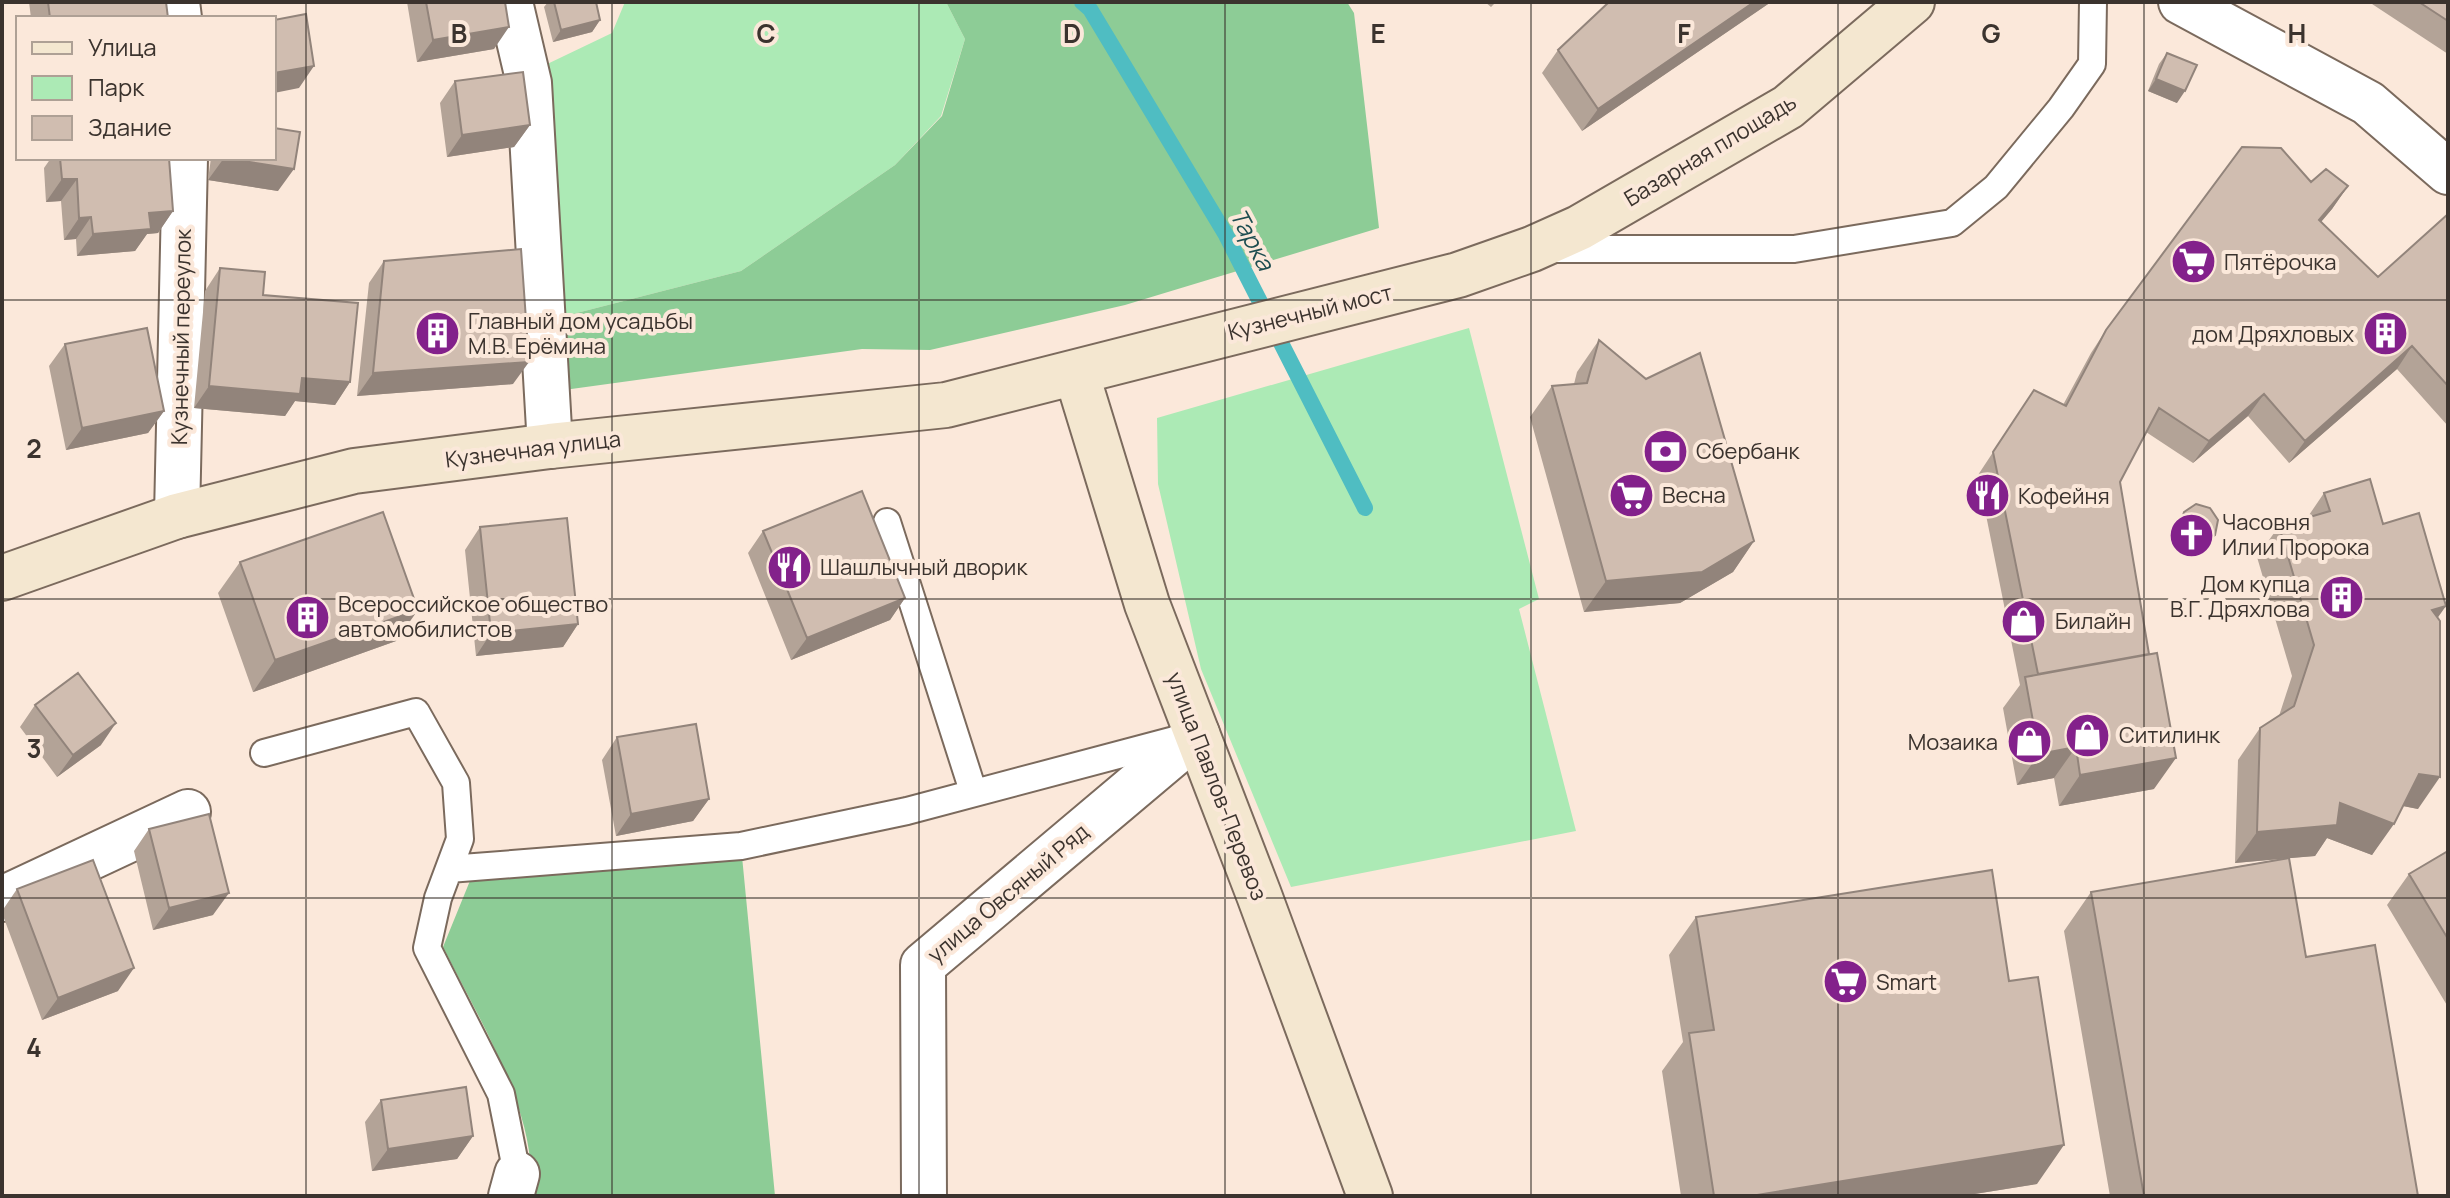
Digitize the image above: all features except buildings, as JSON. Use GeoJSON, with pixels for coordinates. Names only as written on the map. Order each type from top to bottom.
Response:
{"type":"FeatureCollection","features":[{"type":"Feature","properties":{"kind":"main road","name":"Базарная площадь"},"geometry":{"type":"LineString","coordinates":[[1458,275],[1532,249],[1579,228],[1788,107],[1912,2]]}},
{"type":"Feature","properties":{"kind":"main road","name":"Кузнечный мост"},"geometry":{"type":"LineString","coordinates":[[1076,372],[1458,275]]}},
{"type":"Feature","properties":{"kind":"main road","name":"Кузнечная улица"},"geometry":{"type":"LineString","coordinates":[[2,578],[177,516],[354,471],[550,446],[946,405],[1076,372]]}},
{"type":"Feature","properties":{"kind":"main road","name":"улица Павлов-Перевоз"},"geometry":{"type":"LineString","coordinates":[[1076,372],[1147,604],[1370,1196]]}},
{"type":"Feature","properties":{"kind":"street"},"geometry":{"type":"LineString","coordinates":[[510,2],[529,83],[550,446]]}},
{"type":"Feature","properties":{"kind":"street"},"geometry":{"type":"LineString","coordinates":[[2181,2],[2368,103],[2448,172]]}},
{"type":"Feature","properties":{"kind":"street","name":"Кузнечный переулок"},"geometry":{"type":"LineString","coordinates":[[177,516],[185,160]]}},
{"type":"Feature","properties":{"kind":"street","name":"улица Овсяный Ряд"},"geometry":{"type":"LineString","coordinates":[[924,1196],[923,965],[1197,734]]}},
{"type":"Feature","properties":{"kind":"street"},"geometry":{"type":"LineString","coordinates":[[2,899],[188,812]]}},
{"type":"Feature","properties":{"kind":"lane"},"geometry":{"type":"LineString","coordinates":[[1532,249],[1794,249],[1952,223],[1996,187],[2061,108],[2092,64],[2093,2]]}},
{"type":"Feature","properties":{"kind":"lane"},"geometry":{"type":"LineString","coordinates":[[887,522],[973,791]]}},
{"type":"Feature","properties":{"kind":"lane"},"geometry":{"type":"LineString","coordinates":[[264,753],[416,712],[456,783],[460,839],[438,898],[427,948],[501,1094],[514,1185]]}},
{"type":"Feature","properties":{"kind":"lane"},"geometry":{"type":"LineString","coordinates":[[449,869],[741,846],[907,811],[1197,734]]}},
{"type":"Feature","properties":{"kind":"green space"},"geometry":{"type":"Polygon","coordinates":[[[625,2],[946,2],[965,39],[941,116],[895,165],[741,271],[561,317],[541,67],[612,33],[625,2]]]}},
{"type":"Feature","properties":{"kind":"green space"},"geometry":{"type":"Polygon","coordinates":[[[946,2],[1347,2],[1354,13],[1379,228],[1125,305],[930,350],[862,349],[564,390],[561,317],[741,271],[895,165],[942,116],[965,39],[946,2]]]}},
{"type":"Feature","properties":{"kind":"green space"},"geometry":{"type":"Polygon","coordinates":[[[1469,328],[1539,599],[1519,609],[1576,831],[1291,887],[1201,669],[1158,484],[1157,418],[1469,328]]]}},
{"type":"Feature","properties":{"kind":"green space"},"geometry":{"type":"Polygon","coordinates":[[[741,846],[775,1196],[528,1196],[531,1168],[517,1103],[504,1069],[443,947],[476,866],[741,846]]]}},
{"type":"Feature","properties":{"kind":"waterway","name":"Тарка"},"geometry":{"type":"LineString","coordinates":[[1082,2],[1090,9],[1226,235],[1365,508]]}},
{"type":"Feature","properties":{"kind":"place","name":"Пятёрочка"},"geometry":{"type":"Point","coordinates":[2193,262]}},
{"type":"Feature","properties":{"kind":"place","name":"Главный дом усадьбы М.В. Ерёмина"},"geometry":{"type":"Point","coordinates":[437,334]}},
{"type":"Feature","properties":{"kind":"place","name":"дом Дряхловых"},"geometry":{"type":"Point","coordinates":[2385,334]}},
{"type":"Feature","properties":{"kind":"place","name":"Сбербанк"},"geometry":{"type":"Point","coordinates":[1665,451]}},
{"type":"Feature","properties":{"kind":"place","name":"Весна"},"geometry":{"type":"Point","coordinates":[1631,495]}},
{"type":"Feature","properties":{"kind":"place","name":"Кофейня"},"geometry":{"type":"Point","coordinates":[1987,496]}},
{"type":"Feature","properties":{"kind":"place","name":"Часовня Илии Пророка"},"geometry":{"type":"Point","coordinates":[2191,535]}},
{"type":"Feature","properties":{"kind":"place","name":"Шашлычный дворик"},"geometry":{"type":"Point","coordinates":[789,567]}},
{"type":"Feature","properties":{"kind":"place","name":"Дом купца В.Г. Дряхлова"},"geometry":{"type":"Point","coordinates":[2341,597]}},
{"type":"Feature","properties":{"kind":"place","name":"Всероссийское общество автомобилистов"},"geometry":{"type":"Point","coordinates":[307,617]}},
{"type":"Feature","properties":{"kind":"place","name":"Билайн"},"geometry":{"type":"Point","coordinates":[2024,621]}},
{"type":"Feature","properties":{"kind":"place","name":"Ситилинк"},"geometry":{"type":"Point","coordinates":[2088,735]}},
{"type":"Feature","properties":{"kind":"place","name":"Мозаика"},"geometry":{"type":"Point","coordinates":[2029,742]}},
{"type":"Feature","properties":{"kind":"place","name":"Smart"},"geometry":{"type":"Point","coordinates":[1845,982]}}]}
